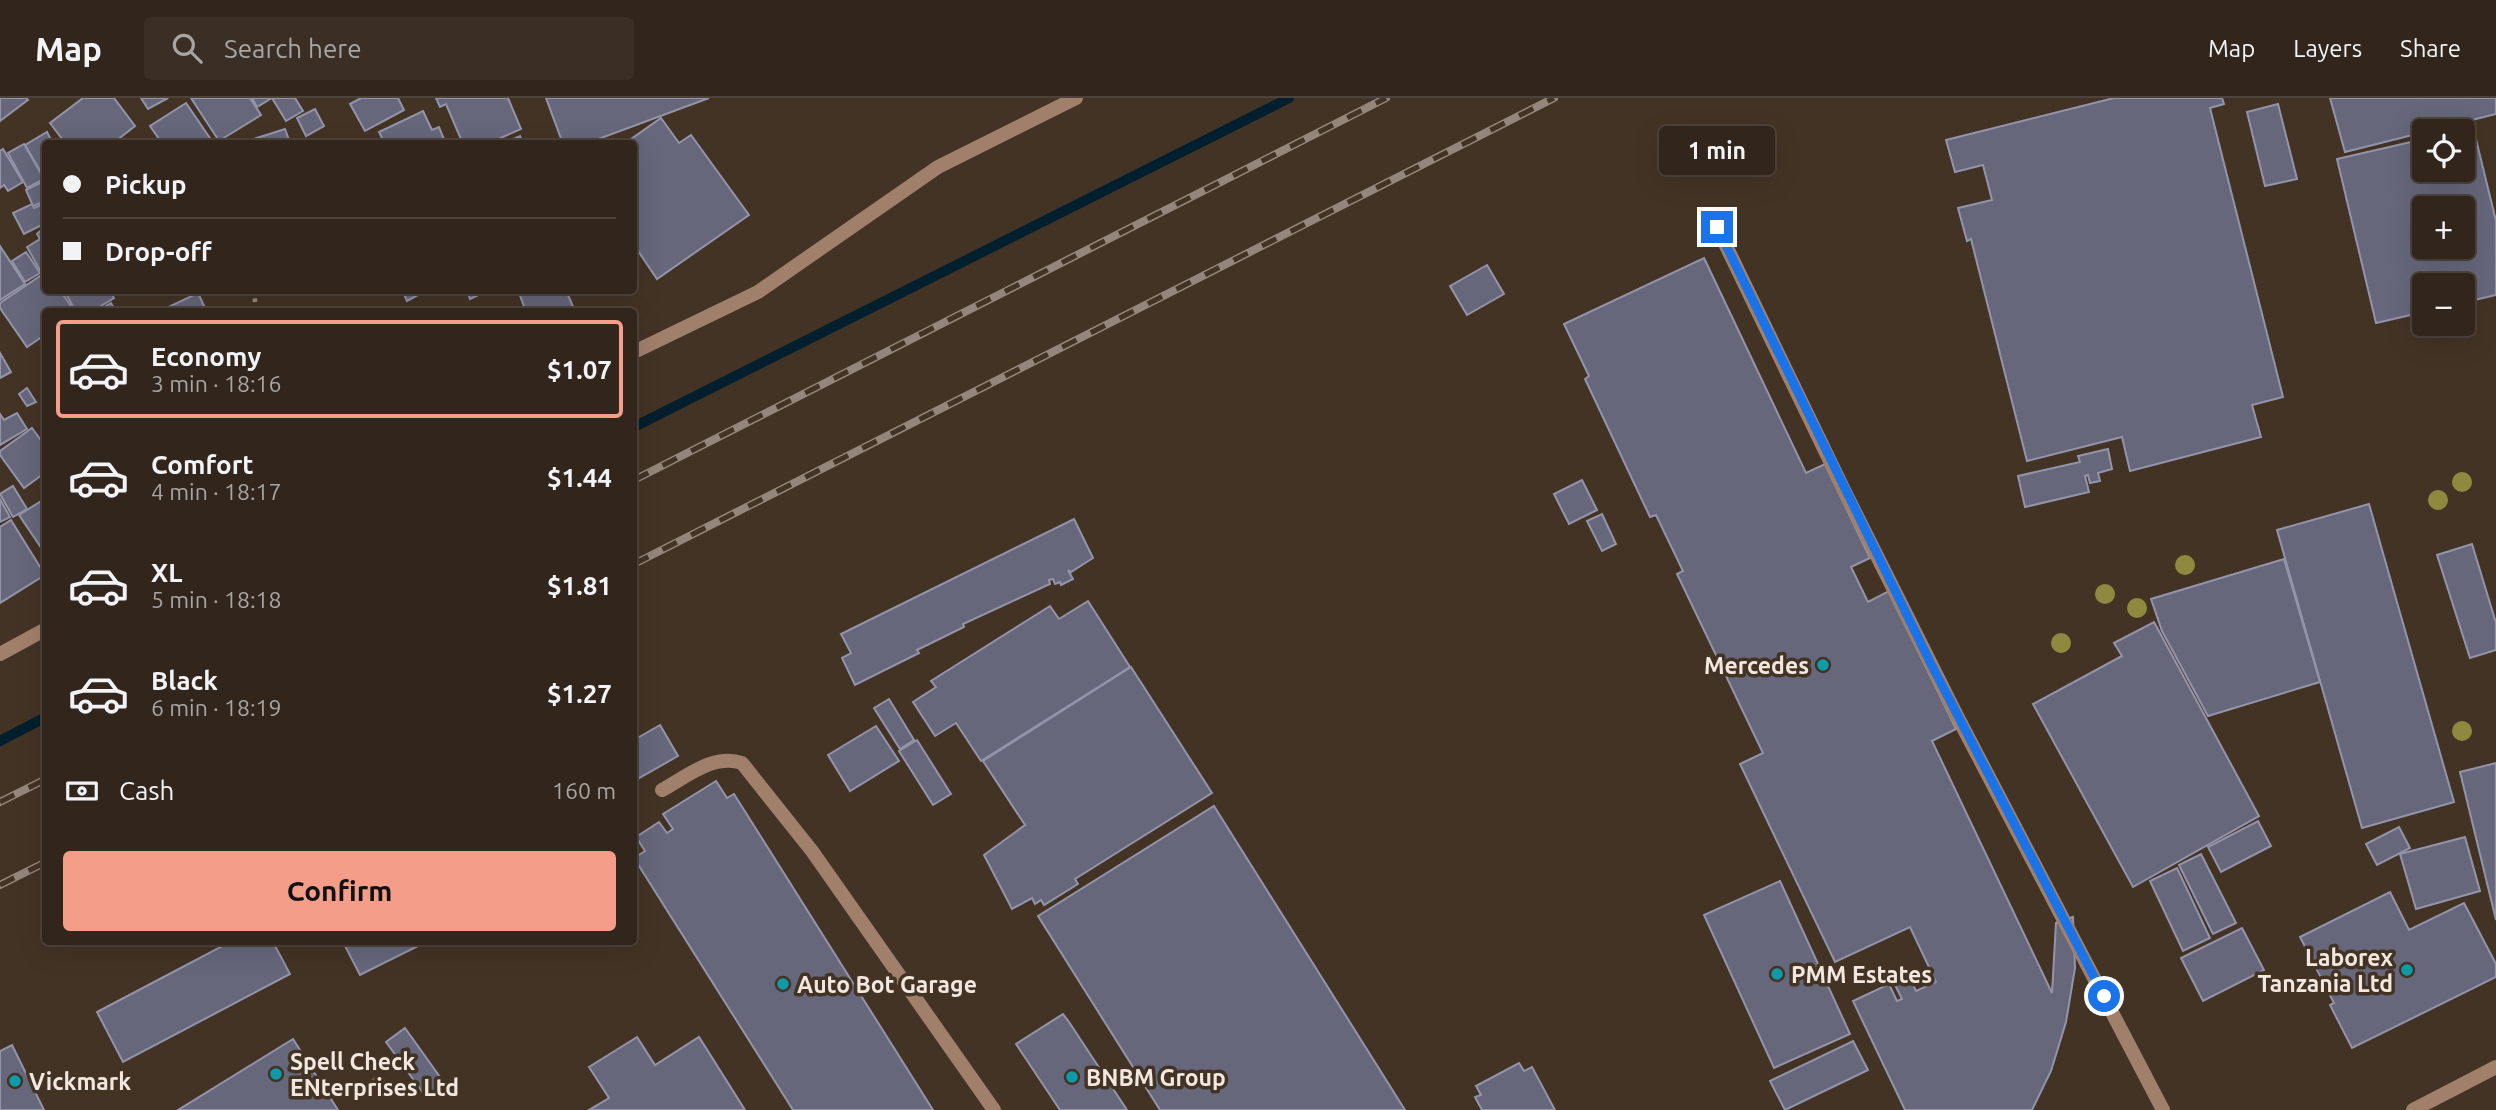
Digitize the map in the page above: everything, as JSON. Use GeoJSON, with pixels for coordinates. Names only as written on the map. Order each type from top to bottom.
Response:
{"type":"FeatureCollection","features":[{"type":"Feature","properties":{"kind":"street"},"geometry":{"type":"LineString","coordinates":[[637,351],[758,292],[938,167],[1076,98]]}},
{"type":"Feature","properties":{"kind":"street"},"geometry":{"type":"LineString","coordinates":[[1717,227],[1950,702],[2163,1110]]}},
{"type":"Feature","properties":{"kind":"street"},"geometry":{"type":"LineString","coordinates":[[0,654],[42,631]]}},
{"type":"Feature","properties":{"kind":"street"},"geometry":{"type":"LineString","coordinates":[[662,790],[715,761],[730,758],[742,763],[812,851],[994,1110]]}},
{"type":"Feature","properties":{"kind":"street"},"geometry":{"type":"LineString","coordinates":[[2413,1110],[2496,1068]]}},
{"type":"Feature","properties":{"kind":"building"},"geometry":{"type":"Polygon","coordinates":[[[0,98],[26,98],[28,100],[0,121],[0,98]]]}},
{"type":"Feature","properties":{"kind":"building"},"geometry":{"type":"Polygon","coordinates":[[[83,98],[114,98],[135,126],[117,140],[63,140],[50,123],[83,98]]]}},
{"type":"Feature","properties":{"kind":"building"},"geometry":{"type":"Polygon","coordinates":[[[141,98],[168,98],[148,109],[141,98]]]}},
{"type":"Feature","properties":{"kind":"building"},"geometry":{"type":"Polygon","coordinates":[[[191,98],[250,98],[261,115],[218,140],[191,98]]]}},
{"type":"Feature","properties":{"kind":"building"},"geometry":{"type":"Polygon","coordinates":[[[252,98],[272,98],[257,107],[252,98]]]}},
{"type":"Feature","properties":{"kind":"building"},"geometry":{"type":"Polygon","coordinates":[[[272,98],[295,98],[303,111],[286,121],[272,98]]]}},
{"type":"Feature","properties":{"kind":"building"},"geometry":{"type":"Polygon","coordinates":[[[361,98],[398,98],[404,110],[365,131],[350,104],[361,98]]]}},
{"type":"Feature","properties":{"kind":"building"},"geometry":{"type":"Polygon","coordinates":[[[436,98],[508,98],[521,129],[496,140],[461,140],[446,104],[440,107],[436,98]]]}},
{"type":"Feature","properties":{"kind":"building"},"geometry":{"type":"Polygon","coordinates":[[[546,98],[709,98],[596,140],[562,140],[546,98]]]}},
{"type":"Feature","properties":{"kind":"building"},"geometry":{"type":"Polygon","coordinates":[[[2114,98],[2222,98],[2224,104],[2210,108],[2283,397],[2252,405],[2261,437],[2130,471],[2122,437],[2027,461],[1971,239],[1967,241],[1958,208],[1992,200],[1983,165],[1955,172],[1946,140],[2114,98]]]}},
{"type":"Feature","properties":{"kind":"building"},"geometry":{"type":"Polygon","coordinates":[[[2330,98],[2496,98],[2496,114],[2475,119],[2412,119],[2412,135],[2345,152],[2330,98]]]}},
{"type":"Feature","properties":{"kind":"building"},"geometry":{"type":"Polygon","coordinates":[[[186,103],[211,140],[158,140],[150,126],[186,103]]]}},
{"type":"Feature","properties":{"kind":"building"},"geometry":{"type":"Polygon","coordinates":[[[2278,104],[2297,179],[2265,186],[2247,112],[2278,104]]]}},
{"type":"Feature","properties":{"kind":"building"},"geometry":{"type":"Polygon","coordinates":[[[315,109],[324,126],[306,136],[297,118],[315,109]]]}},
{"type":"Feature","properties":{"kind":"building"},"geometry":{"type":"Polygon","coordinates":[[[423,111],[432,130],[439,127],[444,140],[383,140],[379,132],[423,111]]]}},
{"type":"Feature","properties":{"kind":"building"},"geometry":{"type":"Polygon","coordinates":[[[661,118],[679,143],[691,135],[749,215],[657,279],[637,249],[637,140],[630,140],[661,118]]]}},
{"type":"Feature","properties":{"kind":"building"},"geometry":{"type":"Polygon","coordinates":[[[285,129],[289,140],[251,140],[285,129]]]}},
{"type":"Feature","properties":{"kind":"building"},"geometry":{"type":"Polygon","coordinates":[[[47,132],[51,140],[42,140],[42,174],[25,145],[47,132]]]}},
{"type":"Feature","properties":{"kind":"building"},"geometry":{"type":"Polygon","coordinates":[[[2475,135],[2496,221],[2496,295],[2475,300],[2475,273],[2412,273],[2412,315],[2376,323],[2337,159],[2412,142],[2412,182],[2475,182],[2475,135]]]}},
{"type":"Feature","properties":{"kind":"building"},"geometry":{"type":"Polygon","coordinates":[[[24,144],[42,180],[27,188],[8,153],[24,144]]]}},
{"type":"Feature","properties":{"kind":"building"},"geometry":{"type":"Polygon","coordinates":[[[3,149],[23,182],[8,191],[4,185],[0,188],[0,151],[3,149]]]}},
{"type":"Feature","properties":{"kind":"building"},"geometry":{"type":"Polygon","coordinates":[[[42,182],[42,203],[33,206],[26,190],[42,182]]]}},
{"type":"Feature","properties":{"kind":"building"},"geometry":{"type":"Polygon","coordinates":[[[32,204],[34,208],[42,205],[42,225],[24,234],[13,213],[32,204]]]}},
{"type":"Feature","properties":{"kind":"building"},"geometry":{"type":"Polygon","coordinates":[[[42,230],[41,272],[27,247],[40,239],[37,234],[42,230]]]}},
{"type":"Feature","properties":{"kind":"building"},"geometry":{"type":"Polygon","coordinates":[[[0,246],[25,284],[0,300],[0,246]]]}},
{"type":"Feature","properties":{"kind":"building"},"geometry":{"type":"Polygon","coordinates":[[[26,252],[40,273],[25,282],[12,261],[26,252]]]}},
{"type":"Feature","properties":{"kind":"building","name":"Mercedes"},"geometry":{"type":"Polygon","coordinates":[[[1704,258],[1806,473],[1825,464],[1870,558],[1851,567],[1868,602],[1889,591],[1956,729],[1932,741],[2052,993],[2056,923],[2073,917],[2075,968],[2066,1022],[2051,1071],[2032,1110],[1905,1110],[1853,1001],[1889,984],[1897,1001],[1902,999],[1894,983],[1909,976],[1916,991],[1936,982],[1910,927],[1835,962],[1740,764],[1763,753],[1677,574],[1683,571],[1656,515],[1650,517],[1585,379],[1589,376],[1564,324],[1704,258]]]}},
{"type":"Feature","properties":{"kind":"building"},"geometry":{"type":"Polygon","coordinates":[[[1487,265],[1504,294],[1467,315],[1450,286],[1487,265]]]}},
{"type":"Feature","properties":{"kind":"building"},"geometry":{"type":"Polygon","coordinates":[[[42,275],[42,294],[63,294],[72,308],[42,308],[42,337],[27,347],[0,308],[0,303],[42,275]]]}},
{"type":"Feature","properties":{"kind":"building"},"geometry":{"type":"Polygon","coordinates":[[[66,294],[112,294],[114,298],[98,308],[74,308],[66,294]]]}},
{"type":"Feature","properties":{"kind":"building"},"geometry":{"type":"Polygon","coordinates":[[[198,294],[205,308],[166,308],[198,294]]]}},
{"type":"Feature","properties":{"kind":"building"},"geometry":{"type":"Polygon","coordinates":[[[404,294],[420,294],[407,301],[404,294]]]}},
{"type":"Feature","properties":{"kind":"building"},"geometry":{"type":"Polygon","coordinates":[[[519,294],[568,294],[574,308],[525,308],[519,294]]]}},
{"type":"Feature","properties":{"kind":"building"},"geometry":{"type":"Polygon","coordinates":[[[0,353],[11,372],[0,378],[0,353]]]}},
{"type":"Feature","properties":{"kind":"building"},"geometry":{"type":"Polygon","coordinates":[[[27,388],[36,402],[27,406],[19,394],[27,388]]]}},
{"type":"Feature","properties":{"kind":"building"},"geometry":{"type":"Polygon","coordinates":[[[17,413],[27,429],[0,445],[0,414],[4,420],[17,413]]]}},
{"type":"Feature","properties":{"kind":"building"},"geometry":{"type":"Polygon","coordinates":[[[32,428],[42,442],[42,475],[24,488],[0,455],[0,451],[32,428]]]}},
{"type":"Feature","properties":{"kind":"building"},"geometry":{"type":"Polygon","coordinates":[[[2108,449],[2112,469],[2098,473],[2100,481],[2090,483],[2088,475],[2085,476],[2089,492],[2025,507],[2018,476],[2080,462],[2078,456],[2108,449]]]}},
{"type":"Feature","properties":{"kind":"building"},"geometry":{"type":"Polygon","coordinates":[[[1582,480],[1597,510],[1569,524],[1554,494],[1582,480]]]}},
{"type":"Feature","properties":{"kind":"building"},"geometry":{"type":"Polygon","coordinates":[[[13,486],[27,509],[13,517],[0,494],[13,486]]]}},
{"type":"Feature","properties":{"kind":"building"},"geometry":{"type":"Polygon","coordinates":[[[0,499],[10,517],[0,522],[0,499]]]}},
{"type":"Feature","properties":{"kind":"building"},"geometry":{"type":"Polygon","coordinates":[[[42,501],[42,549],[19,515],[42,501]]]}},
{"type":"Feature","properties":{"kind":"building"},"geometry":{"type":"Polygon","coordinates":[[[2369,504],[2454,802],[2362,828],[2277,530],[2369,504]]]}},
{"type":"Feature","properties":{"kind":"building"},"geometry":{"type":"Polygon","coordinates":[[[1602,514],[1616,544],[1602,551],[1587,521],[1602,514]]]}},
{"type":"Feature","properties":{"kind":"building"},"geometry":{"type":"Polygon","coordinates":[[[1074,519],[1093,558],[1071,572],[1068,570],[1073,579],[1061,585],[1060,582],[1055,584],[1053,579],[1049,580],[1050,584],[963,624],[964,627],[917,650],[919,653],[855,685],[842,658],[851,653],[841,634],[1074,519]]]}},
{"type":"Feature","properties":{"kind":"building"},"geometry":{"type":"Polygon","coordinates":[[[11,520],[42,570],[42,577],[0,603],[0,527],[11,520]]]}},
{"type":"Feature","properties":{"kind":"building"},"geometry":{"type":"Polygon","coordinates":[[[2472,544],[2496,623],[2496,650],[2470,658],[2437,555],[2472,544]]]}},
{"type":"Feature","properties":{"kind":"building"},"geometry":{"type":"Polygon","coordinates":[[[2284,559],[2320,682],[2208,716],[2162,631],[2151,599],[2284,559]]]}},
{"type":"Feature","properties":{"kind":"building"},"geometry":{"type":"Polygon","coordinates":[[[1088,601],[1130,667],[981,761],[956,723],[935,736],[913,702],[936,687],[931,681],[1050,606],[1059,619],[1088,601]]]}},
{"type":"Feature","properties":{"kind":"building"},"geometry":{"type":"Polygon","coordinates":[[[2154,622],[2259,816],[2133,887],[2033,704],[2122,656],[2114,643],[2154,622]]]}},
{"type":"Feature","properties":{"kind":"building"},"geometry":{"type":"Polygon","coordinates":[[[1131,667],[1212,793],[1075,879],[1078,884],[1044,905],[1041,900],[1035,904],[1032,898],[1012,909],[984,855],[1025,825],[983,761],[1131,667]]]}},
{"type":"Feature","properties":{"kind":"building"},"geometry":{"type":"Polygon","coordinates":[[[889,699],[914,740],[900,749],[874,708],[889,699]]]}},
{"type":"Feature","properties":{"kind":"building"},"geometry":{"type":"Polygon","coordinates":[[[660,725],[678,756],[637,779],[637,738],[660,725]]]}},
{"type":"Feature","properties":{"kind":"building"},"geometry":{"type":"Polygon","coordinates":[[[876,726],[899,761],[850,791],[828,755],[876,726]]]}},
{"type":"Feature","properties":{"kind":"building"},"geometry":{"type":"Polygon","coordinates":[[[917,740],[951,794],[933,805],[899,751],[917,740]]]}},
{"type":"Feature","properties":{"kind":"building"},"geometry":{"type":"Polygon","coordinates":[[[2496,763],[2496,920],[2460,772],[2496,763]]]}},
{"type":"Feature","properties":{"kind":"building","name":"Auto Bot Garage"},"geometry":{"type":"Polygon","coordinates":[[[716,781],[727,798],[734,794],[933,1110],[793,1110],[637,863],[637,856],[645,851],[637,836],[659,822],[667,833],[673,829],[663,814],[716,781]]]}},
{"type":"Feature","properties":{"kind":"building"},"geometry":{"type":"Polygon","coordinates":[[[1214,806],[1405,1110],[1160,1110],[1038,916],[1214,806]]]}},
{"type":"Feature","properties":{"kind":"building"},"geometry":{"type":"Polygon","coordinates":[[[2258,821],[2271,846],[2221,872],[2208,847],[2258,821]]]}},
{"type":"Feature","properties":{"kind":"building"},"geometry":{"type":"Polygon","coordinates":[[[2399,827],[2410,848],[2377,865],[2366,844],[2399,827]]]}},
{"type":"Feature","properties":{"kind":"building"},"geometry":{"type":"Polygon","coordinates":[[[2465,837],[2480,891],[2416,909],[2400,854],[2465,837]]]}},
{"type":"Feature","properties":{"kind":"building"},"geometry":{"type":"Polygon","coordinates":[[[2201,854],[2236,923],[2213,934],[2179,865],[2201,854]]]}},
{"type":"Feature","properties":{"kind":"building"},"geometry":{"type":"Polygon","coordinates":[[[2177,868],[2210,938],[2183,951],[2150,881],[2177,868]]]}},
{"type":"Feature","properties":{"kind":"building","name":"PMM Estates"},"geometry":{"type":"Polygon","coordinates":[[[1780,881],[1850,1034],[1774,1068],[1704,915],[1780,881]]]}},
{"type":"Feature","properties":{"kind":"building","name":"Laborex Tanzania Ltd"},"geometry":{"type":"Polygon","coordinates":[[[2390,892],[2409,930],[2464,903],[2496,964],[2496,977],[2352,1048],[2330,1005],[2334,1003],[2300,937],[2390,892]]]}},
{"type":"Feature","properties":{"kind":"building"},"geometry":{"type":"Polygon","coordinates":[[[2242,928],[2264,970],[2203,1001],[2181,958],[2242,928]]]}},
{"type":"Feature","properties":{"kind":"building"},"geometry":{"type":"Polygon","coordinates":[[[224,945],[275,945],[290,974],[123,1062],[97,1012],[224,945]]]}},
{"type":"Feature","properties":{"kind":"building"},"geometry":{"type":"Polygon","coordinates":[[[345,945],[420,945],[360,975],[345,945]]]}},
{"type":"Feature","properties":{"kind":"building","name":"BNBM Group"},"geometry":{"type":"Polygon","coordinates":[[[1063,1014],[1127,1110],[1060,1110],[1016,1044],[1063,1014]]]}},
{"type":"Feature","properties":{"kind":"building"},"geometry":{"type":"Polygon","coordinates":[[[405,1028],[445,1084],[426,1097],[386,1042],[405,1028]]]}},
{"type":"Feature","properties":{"kind":"building"},"geometry":{"type":"Polygon","coordinates":[[[637,1037],[655,1065],[699,1037],[745,1110],[589,1110],[609,1098],[589,1067],[637,1037]]]}},
{"type":"Feature","properties":{"kind":"building","name":"Spell Check ENterprises Ltd"},"geometry":{"type":"Polygon","coordinates":[[[293,1039],[338,1110],[178,1110],[293,1039]]]}},
{"type":"Feature","properties":{"kind":"building"},"geometry":{"type":"Polygon","coordinates":[[[1853,1041],[1868,1070],[1785,1110],[1770,1081],[1853,1041]]]}},
{"type":"Feature","properties":{"kind":"building","name":"Vickmark"},"geometry":{"type":"Polygon","coordinates":[[[12,1045],[44,1110],[0,1110],[0,1051],[12,1045]]]}},
{"type":"Feature","properties":{"kind":"building"},"geometry":{"type":"Polygon","coordinates":[[[1519,1063],[1524,1071],[1532,1067],[1555,1110],[1482,1110],[1475,1097],[1481,1095],[1476,1086],[1519,1063]]]}},
{"type":"Feature","properties":{"kind":"waterway"},"geometry":{"type":"LineString","coordinates":[[637,425],[1289,98]]}},
{"type":"Feature","properties":{"kind":"waterway"},"geometry":{"type":"LineString","coordinates":[[0,741],[42,719]]}},
{"type":"Feature","properties":{"kind":"railway"},"geometry":{"type":"LineString","coordinates":[[637,478],[1386,98]]}},
{"type":"Feature","properties":{"kind":"railway"},"geometry":{"type":"LineString","coordinates":[[637,562],[1554,98]]}},
{"type":"Feature","properties":{"kind":"railway"},"geometry":{"type":"LineString","coordinates":[[0,802],[42,781]]}},
{"type":"Feature","properties":{"kind":"railway"},"geometry":{"type":"LineString","coordinates":[[0,885],[42,864]]}},
{"type":"Feature","properties":{"kind":"place","name":"Mercedes"},"geometry":{"type":"Point","coordinates":[1823,665]}},
{"type":"Feature","properties":{"kind":"place","name":"Laborex Tanzania Ltd"},"geometry":{"type":"Point","coordinates":[2407,970]}},
{"type":"Feature","properties":{"kind":"place","name":"PMM Estates"},"geometry":{"type":"Point","coordinates":[1777,974]}},
{"type":"Feature","properties":{"kind":"place","name":"Auto Bot Garage"},"geometry":{"type":"Point","coordinates":[783,984]}},
{"type":"Feature","properties":{"kind":"place","name":"Spell Check ENterprises Ltd"},"geometry":{"type":"Point","coordinates":[276,1074]}},
{"type":"Feature","properties":{"kind":"place","name":"BNBM Group"},"geometry":{"type":"Point","coordinates":[1072,1077]}},
{"type":"Feature","properties":{"kind":"place","name":"Vickmark"},"geometry":{"type":"Point","coordinates":[15,1081]}},
{"type":"Feature","properties":{"kind":"route"},"geometry":{"type":"LineString","coordinates":[[1717,227],[1956,714],[2104,996]]}}]}
